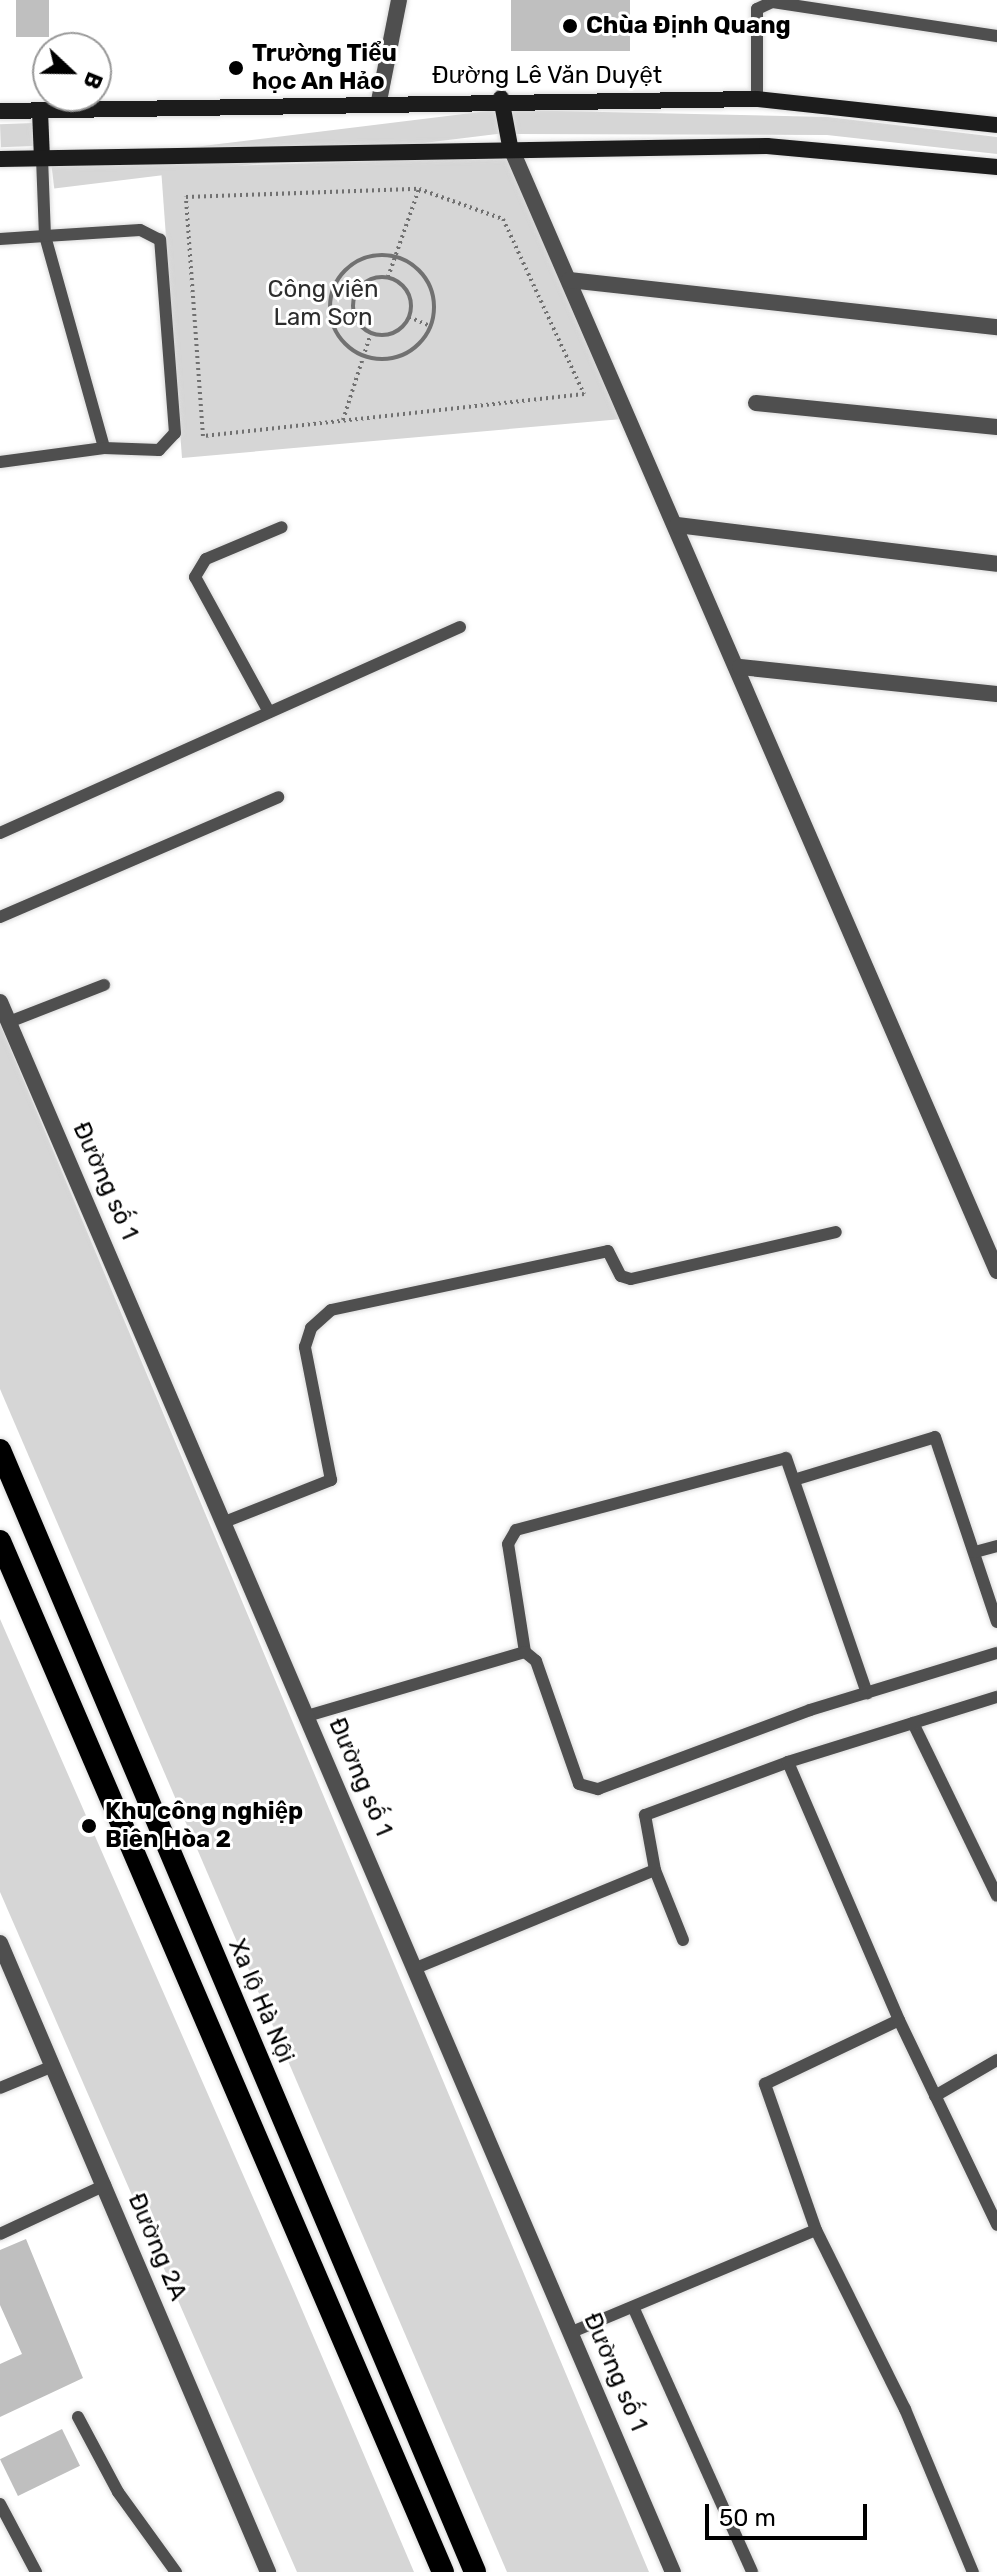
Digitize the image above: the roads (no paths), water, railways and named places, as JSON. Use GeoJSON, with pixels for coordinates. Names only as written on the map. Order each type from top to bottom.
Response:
{"type":"FeatureCollection","features":[{"type":"Feature","properties":{"kind":"highway","name":"Xa lộ Hà Nội"},"geometry":{"type":"LineString","coordinates":[[0,1450],[475,2572]]}},
{"type":"Feature","properties":{"kind":"highway"},"geometry":{"type":"LineString","coordinates":[[0,1541],[443,2572]]}},
{"type":"Feature","properties":{"kind":"main road","name":"Đường Lê Văn Duyệt"},"geometry":{"type":"LineString","coordinates":[[112,109],[501,98],[757,99],[997,125]]}},
{"type":"Feature","properties":{"kind":"main road"},"geometry":{"type":"LineString","coordinates":[[501,98],[510,146]]}},
{"type":"Feature","properties":{"kind":"main road","name":"Đường Lê Văn Duyệt"},"geometry":{"type":"LineString","coordinates":[[0,111],[32,111]]}},
{"type":"Feature","properties":{"kind":"main road"},"geometry":{"type":"LineString","coordinates":[[40,112],[42,158]]}},
{"type":"Feature","properties":{"kind":"main road"},"geometry":{"type":"LineString","coordinates":[[0,159],[510,146],[827,147],[997,167]]}},
{"type":"Feature","properties":{"kind":"street"},"geometry":{"type":"LineString","coordinates":[[379,101],[399,0]]}},
{"type":"Feature","properties":{"kind":"street"},"geometry":{"type":"LineString","coordinates":[[510,146],[740,667],[997,1271]]}},
{"type":"Feature","properties":{"kind":"street"},"geometry":{"type":"LineString","coordinates":[[569,280],[997,327]]}},
{"type":"Feature","properties":{"kind":"street"},"geometry":{"type":"LineString","coordinates":[[756,403],[997,427]]}},
{"type":"Feature","properties":{"kind":"street"},"geometry":{"type":"LineString","coordinates":[[677,525],[997,564]]}},
{"type":"Feature","properties":{"kind":"street"},"geometry":{"type":"LineString","coordinates":[[740,667],[997,694]]}},
{"type":"Feature","properties":{"kind":"street","name":"Đường số 1"},"geometry":{"type":"LineString","coordinates":[[0,1002],[227,1521],[307,1716],[673,2572]]}},
{"type":"Feature","properties":{"kind":"street","name":"Đường 2A"},"geometry":{"type":"LineString","coordinates":[[0,1943],[268,2572]]}},
{"type":"Feature","properties":{"kind":"lane"},"geometry":{"type":"LineString","coordinates":[[757,99],[757,9],[772,2],[997,36]]}},
{"type":"Feature","properties":{"kind":"lane"},"geometry":{"type":"LineString","coordinates":[[42,158],[45,236],[104,448]]}},
{"type":"Feature","properties":{"kind":"lane"},"geometry":{"type":"LineString","coordinates":[[0,239],[140,230],[160,240],[175,433],[159,450],[104,448],[0,462]]}},
{"type":"Feature","properties":{"kind":"lane"},"geometry":{"type":"LineString","coordinates":[[269,712],[195,577],[206,559],[282,527]]}},
{"type":"Feature","properties":{"kind":"lane"},"geometry":{"type":"LineString","coordinates":[[0,833],[460,627]]}},
{"type":"Feature","properties":{"kind":"lane"},"geometry":{"type":"LineString","coordinates":[[0,917],[278,797]]}},
{"type":"Feature","properties":{"kind":"lane"},"geometry":{"type":"LineString","coordinates":[[9,1022],[104,985]]}},
{"type":"Feature","properties":{"kind":"lane"},"geometry":{"type":"LineString","coordinates":[[227,1521],[331,1480],[305,1356],[311,1328],[331,1310],[608,1251],[621,1276],[631,1279],[836,1232]]}},
{"type":"Feature","properties":{"kind":"lane"},"geometry":{"type":"LineString","coordinates":[[797,1479],[935,1437],[997,1622]]}},
{"type":"Feature","properties":{"kind":"lane"},"geometry":{"type":"LineString","coordinates":[[867,1693],[797,1479],[786,1458],[516,1530],[508,1544],[525,1652],[536,1661],[579,1784],[588,1789],[867,1693],[997,1653]]}},
{"type":"Feature","properties":{"kind":"lane"},"geometry":{"type":"LineString","coordinates":[[975,1552],[997,1546]]}},
{"type":"Feature","properties":{"kind":"lane"},"geometry":{"type":"LineString","coordinates":[[307,1716],[525,1652]]}},
{"type":"Feature","properties":{"kind":"lane"},"geometry":{"type":"LineString","coordinates":[[683,1940],[655,1870],[645,1815],[788,1762],[997,1697]]}},
{"type":"Feature","properties":{"kind":"lane"},"geometry":{"type":"LineString","coordinates":[[913,1723],[997,1896]]}},
{"type":"Feature","properties":{"kind":"lane"},"geometry":{"type":"LineString","coordinates":[[788,1762],[899,2020],[997,2225]]}},
{"type":"Feature","properties":{"kind":"lane"},"geometry":{"type":"LineString","coordinates":[[416,1968],[655,1870]]}},
{"type":"Feature","properties":{"kind":"lane"},"geometry":{"type":"LineString","coordinates":[[899,2020],[765,2084],[816,2230],[905,2409],[973,2572]]}},
{"type":"Feature","properties":{"kind":"lane"},"geometry":{"type":"LineString","coordinates":[[935,2096],[997,2060]]}},
{"type":"Feature","properties":{"kind":"lane"},"geometry":{"type":"LineString","coordinates":[[0,2088],[53,2066]]}},
{"type":"Feature","properties":{"kind":"lane"},"geometry":{"type":"LineString","coordinates":[[0,2234],[105,2185]]}},
{"type":"Feature","properties":{"kind":"lane"},"geometry":{"type":"LineString","coordinates":[[572,2332],[634,2309],[816,2230]]}},
{"type":"Feature","properties":{"kind":"lane"},"geometry":{"type":"LineString","coordinates":[[634,2309],[752,2572]]}},
{"type":"Feature","properties":{"kind":"lane"},"geometry":{"type":"LineString","coordinates":[[78,2417],[118,2492],[176,2572]]}},
{"type":"Feature","properties":{"kind":"lane"},"geometry":{"type":"LineString","coordinates":[[0,2504],[36,2572]]}},
{"type":"Feature","properties":{"kind":"place","name":"Chùa Định Quang"},"geometry":{"type":"Point","coordinates":[570,26]}},
{"type":"Feature","properties":{"kind":"place","name":"Trường Tiểu học An Hảo"},"geometry":{"type":"Point","coordinates":[236,68]}},
{"type":"Feature","properties":{"kind":"place","name":"Khu công nghiệp Biên Hòa 2"},"geometry":{"type":"Point","coordinates":[89,1826]}},
{"type":"Feature","properties":{"kind":"park label","name":"Công viên Lam Sơn"},"geometry":{"type":"Point","coordinates":[323,304]}}]}
